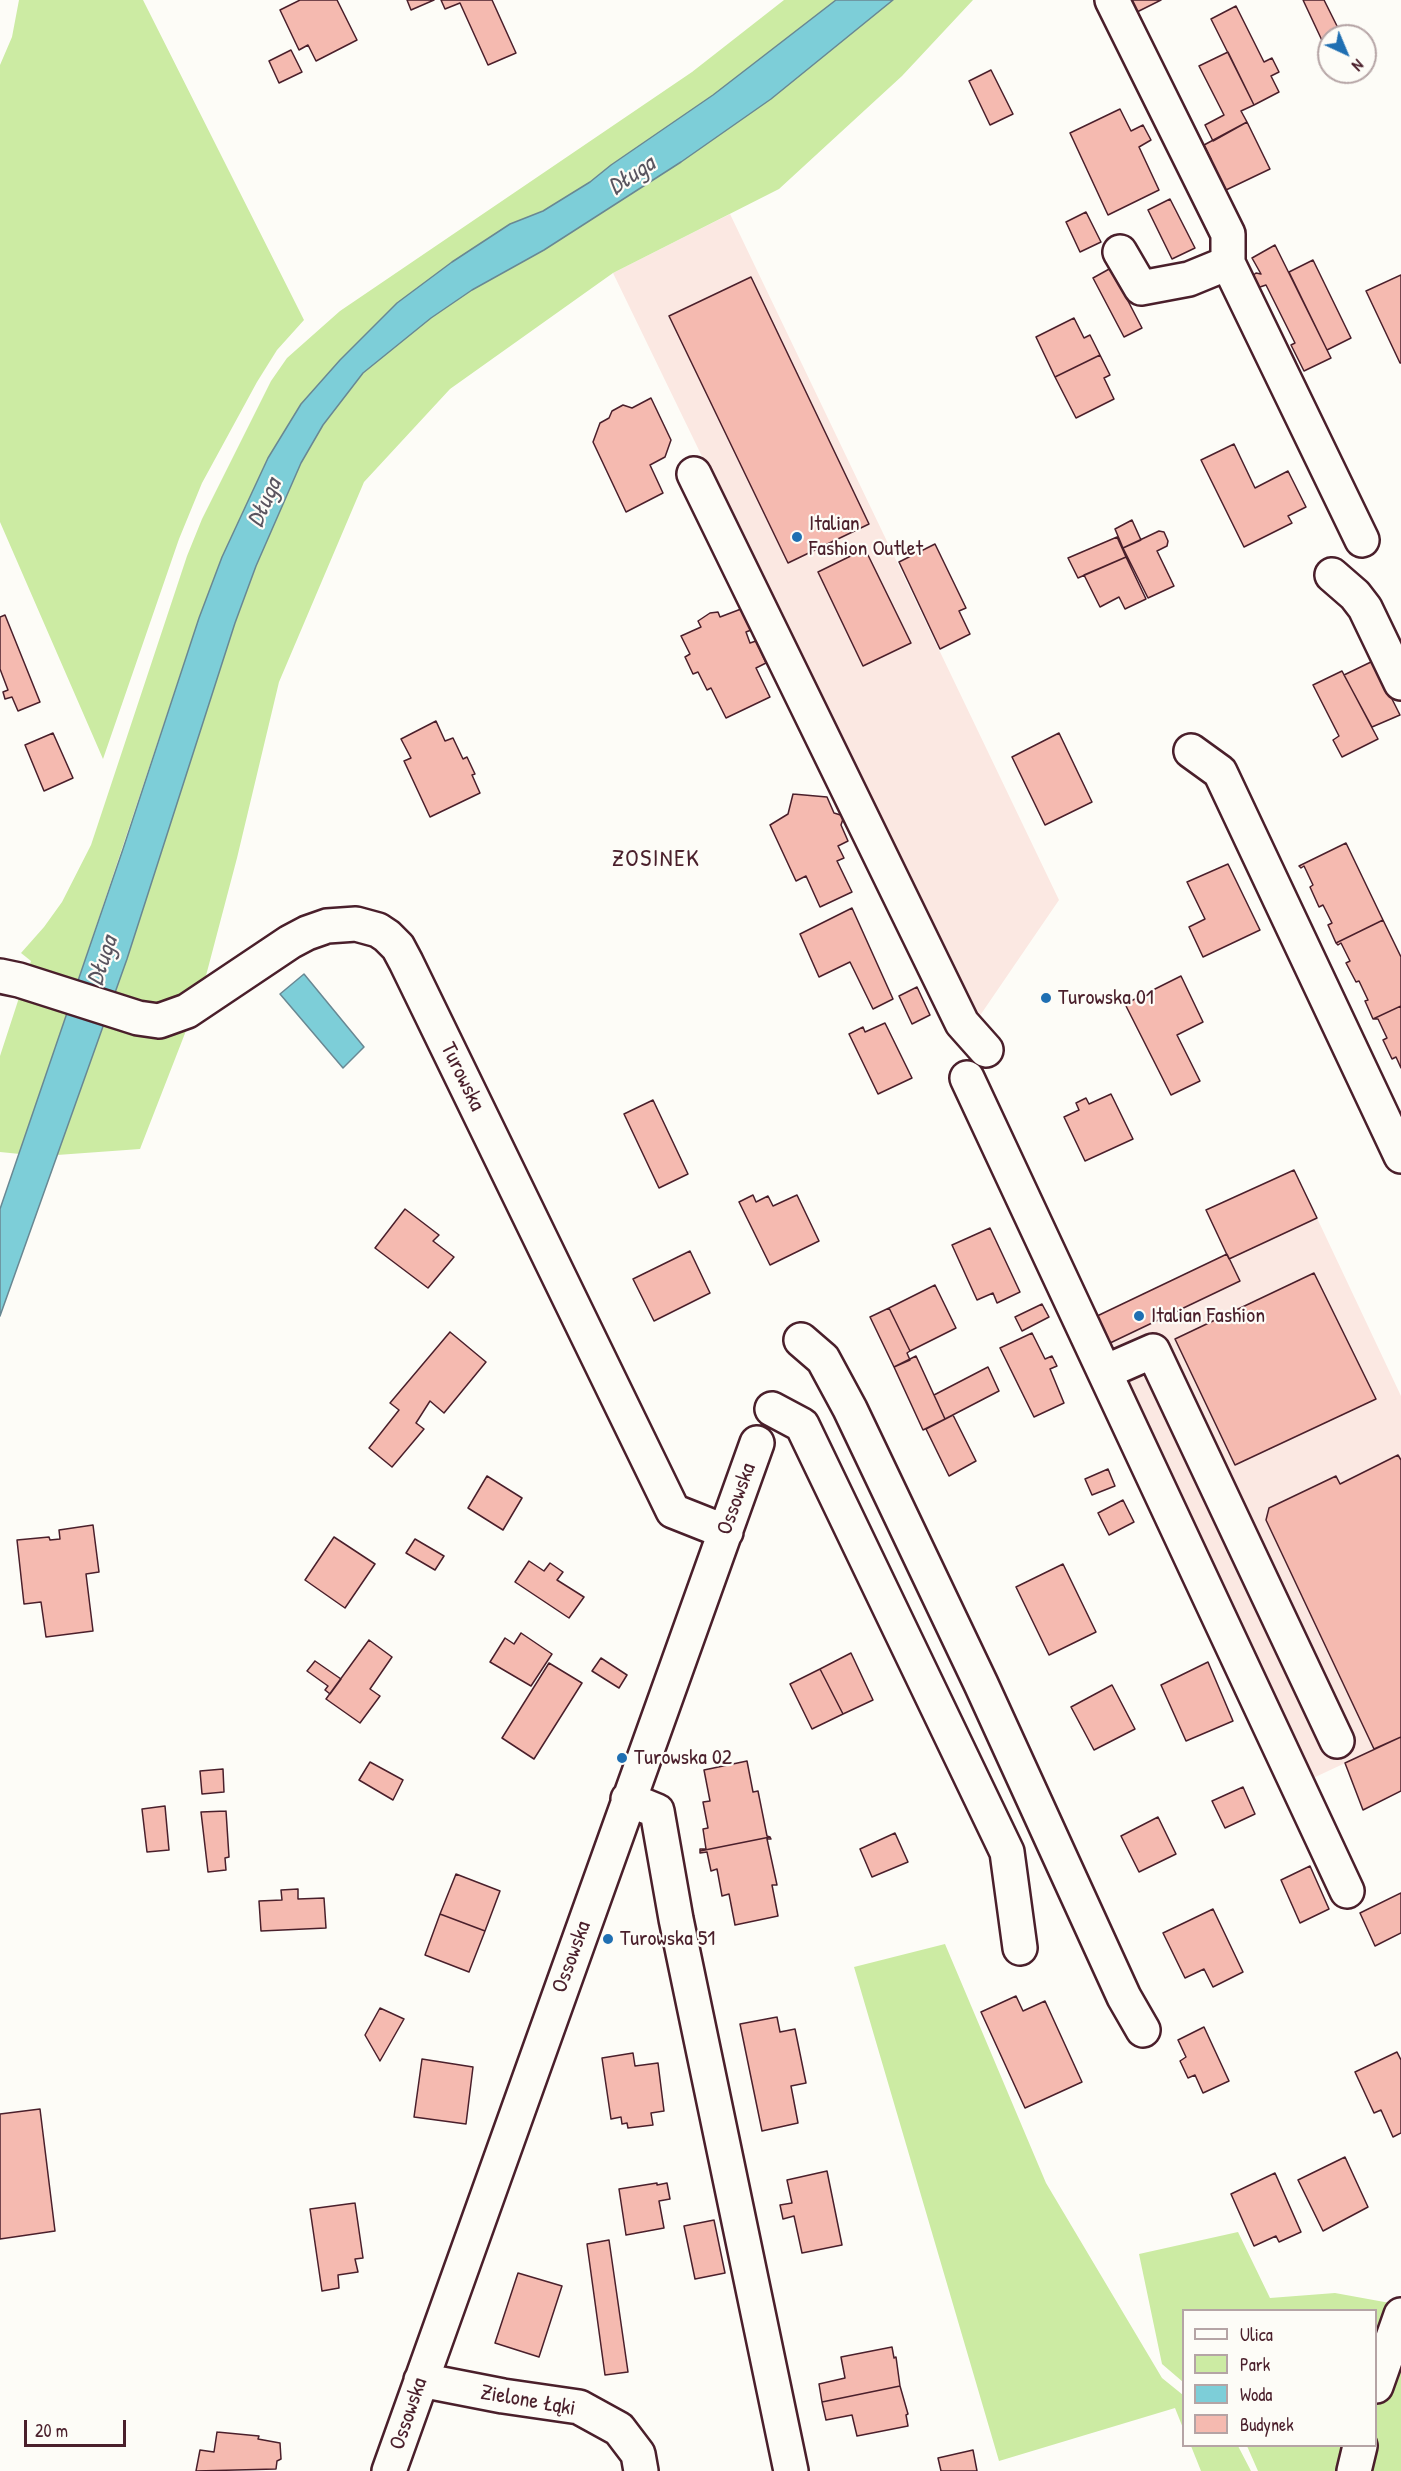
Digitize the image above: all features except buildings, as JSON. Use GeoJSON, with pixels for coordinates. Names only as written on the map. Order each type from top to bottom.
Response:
{"type":"FeatureCollection","features":[{"type":"Feature","properties":{"kind":"street"},"geometry":{"type":"LineString","coordinates":[[1112,0],[1228,234],[1228,263],[1362,540]]}},
{"type":"Feature","properties":{"kind":"street"},"geometry":{"type":"LineString","coordinates":[[1120,252],[1141,288],[1189,279],[1228,263]]}},
{"type":"Feature","properties":{"kind":"street"},"geometry":{"type":"LineString","coordinates":[[694,474],[962,1023],[986,1050]]}},
{"type":"Feature","properties":{"kind":"street"},"geometry":{"type":"LineString","coordinates":[[1332,575],[1355,595],[1365,608],[1401,683]]}},
{"type":"Feature","properties":{"kind":"street"},"geometry":{"type":"LineString","coordinates":[[1191,751],[1220,772],[1401,1156]]}},
{"type":"Feature","properties":{"kind":"street","name":"Turowska"},"geometry":{"type":"LineString","coordinates":[[0,976],[138,1018],[159,1021],[196,1006],[290,942],[327,926],[356,924],[369,927],[387,936],[398,947],[674,1511],[726,1532]]}},
{"type":"Feature","properties":{"kind":"street"},"geometry":{"type":"LineString","coordinates":[[967,1078],[1347,1891]]}},
{"type":"Feature","properties":{"kind":"street"},"geometry":{"type":"LineString","coordinates":[[801,1340],[823,1359],[850,1409],[981,1684],[1124,1996],[1143,2030]]}},
{"type":"Feature","properties":{"kind":"street"},"geometry":{"type":"LineString","coordinates":[[1105,1372],[1153,1351],[1336,1741]]}},
{"type":"Feature","properties":{"kind":"street"},"geometry":{"type":"LineString","coordinates":[[772,1409],[802,1425],[1007,1852],[1020,1948]]}},
{"type":"Feature","properties":{"kind":"street","name":"Ossowska"},"geometry":{"type":"LineString","coordinates":[[390,2471],[757,1443]]}},
{"type":"Feature","properties":{"kind":"street"},"geometry":{"type":"LineString","coordinates":[[628,1800],[657,1811],[676,1919],[791,2471]]}},
{"type":"Feature","properties":{"kind":"street"},"geometry":{"type":"LineString","coordinates":[[1377,2383],[1401,2315]]}},
{"type":"Feature","properties":{"kind":"street","name":"Zielone Łąki"},"geometry":{"type":"LineString","coordinates":[[421,2380],[502,2396],[579,2407],[619,2429],[638,2454],[641,2471]]}},
{"type":"Feature","properties":{"kind":"street"},"geometry":{"type":"LineString","coordinates":[[1354,2471],[1360,2447]]}},
{"type":"Feature","properties":{"kind":"shaded area"},"geometry":{"type":"Polygon","coordinates":[[[730,214],[1059,900],[979,1017],[972,1013],[613,273],[730,214]]]}},
{"type":"Feature","properties":{"kind":"shaded area"},"geometry":{"type":"Polygon","coordinates":[[[1317,1218],[1401,1396],[1401,1737],[1311,1779],[1095,1317],[1317,1218]]]}},
{"type":"Feature","properties":{"kind":"green space"},"geometry":{"type":"Polygon","coordinates":[[[19,0],[143,0],[304,320],[277,350],[202,483],[179,539],[103,759],[0,522],[0,65],[12,37],[19,0]]]}},
{"type":"Feature","properties":{"kind":"green space"},"geometry":{"type":"Polygon","coordinates":[[[784,0],[836,0],[713,95],[590,182],[543,211],[510,224],[452,262],[397,303],[340,360],[301,404],[199,618],[20,1154],[0,1152],[0,1056],[31,961],[21,953],[62,902],[91,845],[187,556],[202,519],[271,381],[287,358],[340,311],[692,72],[784,0]]]}},
{"type":"Feature","properties":{"kind":"green space"},"geometry":{"type":"Polygon","coordinates":[[[893,0],[973,0],[902,76],[779,189],[613,273],[450,389],[364,482],[279,682],[237,858],[203,987],[140,1149],[57,1155],[127,959],[235,623],[256,566],[301,463],[323,425],[363,373],[431,317],[472,290],[544,250],[681,162],[771,99],[893,0]]]}},
{"type":"Feature","properties":{"kind":"green space"},"geometry":{"type":"Polygon","coordinates":[[[945,1944],[1046,2183],[1162,2378],[1182,2394],[1182,2426],[1175,2408],[999,2461],[854,1967],[945,1944]]]}},
{"type":"Feature","properties":{"kind":"green space"},"geometry":{"type":"Polygon","coordinates":[[[1238,2232],[1270,2298],[1335,2293],[1401,2305],[1401,2471],[1258,2471],[1247,2447],[1377,2447],[1377,2309],[1182,2309],[1182,2381],[1162,2364],[1139,2254],[1238,2232]]]}},
{"type":"Feature","properties":{"kind":"green space"},"geometry":{"type":"Polygon","coordinates":[[[1191,2447],[1239,2447],[1251,2471],[1201,2471],[1191,2447]]]}},
{"type":"Feature","properties":{"kind":"water","name":"Długa"},"geometry":{"type":"Polygon","coordinates":[[[836,0],[893,0],[771,99],[681,162],[544,250],[472,290],[431,318],[363,373],[323,425],[301,463],[256,566],[235,623],[127,959],[0,1316],[0,1209],[199,618],[222,557],[268,458],[301,404],[340,360],[397,303],[452,262],[510,224],[543,211],[590,182],[713,95],[836,0]]]}},
{"type":"Feature","properties":{"kind":"water"},"geometry":{"type":"Polygon","coordinates":[[[304,974],[364,1047],[343,1068],[280,994],[304,974]]]}},
{"type":"Feature","properties":{"kind":"place","name":"Italian Fashion Outlet"},"geometry":{"type":"Point","coordinates":[797,537]}},
{"type":"Feature","properties":{"kind":"place","name":"Turowska 01"},"geometry":{"type":"Point","coordinates":[1046,998]}},
{"type":"Feature","properties":{"kind":"place","name":"Italian Fashion"},"geometry":{"type":"Point","coordinates":[1139,1316]}},
{"type":"Feature","properties":{"kind":"place","name":"Turowska 02"},"geometry":{"type":"Point","coordinates":[622,1758]}},
{"type":"Feature","properties":{"kind":"place","name":"Turowska 51"},"geometry":{"type":"Point","coordinates":[608,1939]}},
{"type":"Feature","properties":{"kind":"district","name":"ZOSINEK"},"geometry":{"type":"Point","coordinates":[656,860]}}]}
